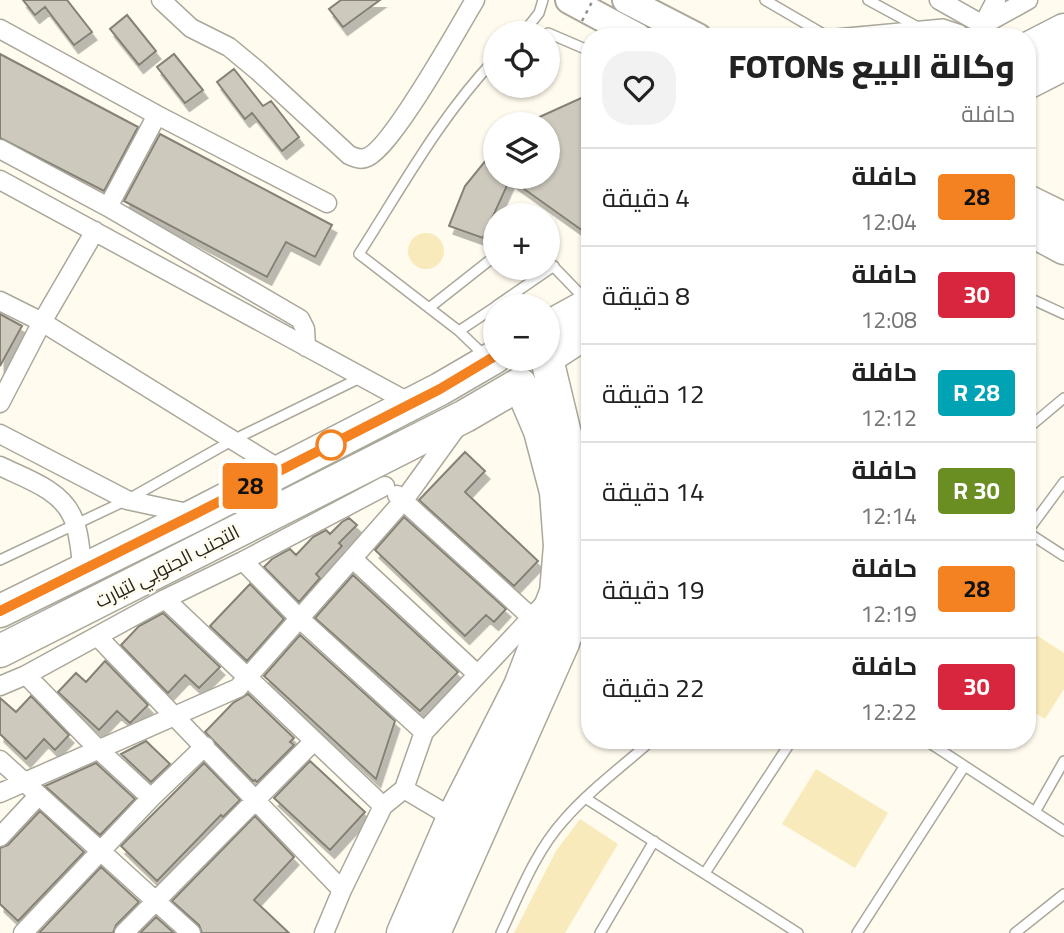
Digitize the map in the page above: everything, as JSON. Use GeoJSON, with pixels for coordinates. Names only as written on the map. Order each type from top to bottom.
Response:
{"type":"FeatureCollection","features":[{"type":"Feature","properties":{"kind":"highway"},"geometry":{"type":"LineString","coordinates":[[1036,44],[1064,30]]}},
{"type":"Feature","properties":{"kind":"highway"},"geometry":{"type":"LineString","coordinates":[[1036,78],[1064,64]]}},
{"type":"Feature","properties":{"kind":"highway"},"geometry":{"type":"LineString","coordinates":[[1036,205],[1064,219]]}},
{"type":"Feature","properties":{"kind":"highway"},"geometry":{"type":"LineString","coordinates":[[1036,233],[1064,248]]}},
{"type":"Feature","properties":{"kind":"highway"},"geometry":{"type":"LineString","coordinates":[[560,320],[581,309]]}},
{"type":"Feature","properties":{"kind":"highway"},"geometry":{"type":"LineString","coordinates":[[560,350],[581,337]]}},
{"type":"Feature","properties":{"kind":"highway","name":"التجنب الجنوبي لتيارت"},"geometry":{"type":"LineString","coordinates":[[0,611],[195,514],[483,364]]}},
{"type":"Feature","properties":{"kind":"highway"},"geometry":{"type":"LineString","coordinates":[[403,933],[453,818],[520,686],[556,592],[560,545],[556,492],[540,431],[520,384],[513,384],[499,371]]}},
{"type":"Feature","properties":{"kind":"highway","name":"التجنب الجنوبي لتيارت"},"geometry":{"type":"LineString","coordinates":[[0,651],[378,474],[465,416],[520,384],[536,379],[543,371]]}},
{"type":"Feature","properties":{"kind":"highway"},"geometry":{"type":"LineString","coordinates":[[550,371],[581,501]]}},
{"type":"Feature","properties":{"kind":"highway"},"geometry":{"type":"LineString","coordinates":[[434,933],[577,638],[581,571]]}},
{"type":"Feature","properties":{"kind":"main road"},"geometry":{"type":"LineString","coordinates":[[626,0],[680,28]]}},
{"type":"Feature","properties":{"kind":"main road"},"geometry":{"type":"LineString","coordinates":[[575,11],[616,28]]}},
{"type":"Feature","properties":{"kind":"street"},"geometry":{"type":"LineString","coordinates":[[161,0],[191,28],[229,47],[349,155],[358,159],[366,158],[385,142],[425,84],[475,0]]}},
{"type":"Feature","properties":{"kind":"street"},"geometry":{"type":"LineString","coordinates":[[940,0],[983,25]]}},
{"type":"Feature","properties":{"kind":"street"},"geometry":{"type":"LineString","coordinates":[[983,25],[996,0]]}},
{"type":"Feature","properties":{"kind":"street"},"geometry":{"type":"LineString","coordinates":[[983,25],[1028,0]]}},
{"type":"Feature","properties":{"kind":"street"},"geometry":{"type":"LineString","coordinates":[[0,29],[157,115],[327,203]]}},
{"type":"Feature","properties":{"kind":"street"},"geometry":{"type":"LineString","coordinates":[[108,208],[157,115]]}},
{"type":"Feature","properties":{"kind":"street"},"geometry":{"type":"LineString","coordinates":[[0,149],[300,319],[305,329],[306,347]]}},
{"type":"Feature","properties":{"kind":"street"},"geometry":{"type":"LineString","coordinates":[[0,180],[410,403]]}},
{"type":"Feature","properties":{"kind":"street"},"geometry":{"type":"LineString","coordinates":[[0,403],[42,322],[95,231]]}},
{"type":"Feature","properties":{"kind":"street"},"geometry":{"type":"LineString","coordinates":[[0,301],[42,322],[281,470]]}},
{"type":"Feature","properties":{"kind":"street"},"geometry":{"type":"LineString","coordinates":[[0,793],[239,688],[404,500],[465,416]]}},
{"type":"Feature","properties":{"kind":"street"},"geometry":{"type":"LineString","coordinates":[[0,434],[127,500],[195,514]]}},
{"type":"Feature","properties":{"kind":"street"},"geometry":{"type":"LineString","coordinates":[[0,466],[60,498],[76,525],[83,570]]}},
{"type":"Feature","properties":{"kind":"street"},"geometry":{"type":"LineString","coordinates":[[0,686],[98,637],[165,598],[243,561],[378,474],[531,617]]}},
{"type":"Feature","properties":{"kind":"street"},"geometry":{"type":"LineString","coordinates":[[353,559],[477,674]]}},
{"type":"Feature","properties":{"kind":"street"},"geometry":{"type":"LineString","coordinates":[[243,561],[300,619],[424,732]]}},
{"type":"Feature","properties":{"kind":"street"},"geometry":{"type":"LineString","coordinates":[[324,933],[383,806],[404,789],[424,732],[556,592]]}},
{"type":"Feature","properties":{"kind":"street"},"geometry":{"type":"LineString","coordinates":[[165,598],[383,806]]}},
{"type":"Feature","properties":{"kind":"street"},"geometry":{"type":"LineString","coordinates":[[98,637],[342,890]]}},
{"type":"Feature","properties":{"kind":"street"},"geometry":{"type":"LineString","coordinates":[[26,675],[99,750],[151,798]]}},
{"type":"Feature","properties":{"kind":"street"},"geometry":{"type":"LineString","coordinates":[[124,933],[314,741]]}},
{"type":"Feature","properties":{"kind":"street"},"geometry":{"type":"LineString","coordinates":[[23,933],[151,798],[205,746]]}},
{"type":"Feature","properties":{"kind":"street"},"geometry":{"type":"LineString","coordinates":[[0,760],[191,933]]}},
{"type":"Feature","properties":{"kind":"street"},"geometry":{"type":"LineString","coordinates":[[404,789],[453,818]]}},
{"type":"Feature","properties":{"kind":"street"},"geometry":{"type":"LineString","coordinates":[[0,837],[39,795]]}},
{"type":"Feature","properties":{"kind":"lane"},"geometry":{"type":"LineString","coordinates":[[533,21],[543,0]]}},
{"type":"Feature","properties":{"kind":"lane"},"geometry":{"type":"LineString","coordinates":[[765,0],[813,28]]}},
{"type":"Feature","properties":{"kind":"lane"},"geometry":{"type":"LineString","coordinates":[[868,0],[916,26]]}},
{"type":"Feature","properties":{"kind":"lane"},"geometry":{"type":"LineString","coordinates":[[896,28],[943,24],[955,28]]}},
{"type":"Feature","properties":{"kind":"lane"},"geometry":{"type":"LineString","coordinates":[[560,38],[581,47]]}},
{"type":"Feature","properties":{"kind":"lane"},"geometry":{"type":"LineString","coordinates":[[483,74],[442,124],[359,254],[483,350]]}},
{"type":"Feature","properties":{"kind":"lane"},"geometry":{"type":"LineString","coordinates":[[429,308],[483,265]]}},
{"type":"Feature","properties":{"kind":"lane"},"geometry":{"type":"LineString","coordinates":[[560,272],[581,295]]}},
{"type":"Feature","properties":{"kind":"lane"},"geometry":{"type":"LineString","coordinates":[[511,294],[529,280]]}},
{"type":"Feature","properties":{"kind":"lane"},"geometry":{"type":"LineString","coordinates":[[1036,301],[1064,314]]}},
{"type":"Feature","properties":{"kind":"lane"},"geometry":{"type":"LineString","coordinates":[[459,331],[483,314]]}},
{"type":"Feature","properties":{"kind":"lane"},"geometry":{"type":"LineString","coordinates":[[0,560],[127,500],[233,440],[361,377]]}},
{"type":"Feature","properties":{"kind":"lane"},"geometry":{"type":"LineString","coordinates":[[1036,421],[1064,398]]}},
{"type":"Feature","properties":{"kind":"lane"},"geometry":{"type":"LineString","coordinates":[[1036,520],[1064,482]]}},
{"type":"Feature","properties":{"kind":"lane"},"geometry":{"type":"LineString","coordinates":[[1036,538],[1064,555]]}},
{"type":"Feature","properties":{"kind":"lane"},"geometry":{"type":"LineString","coordinates":[[501,933],[543,850],[562,821],[642,749]]}},
{"type":"Feature","properties":{"kind":"lane"},"geometry":{"type":"LineString","coordinates":[[705,873],[786,749]]}},
{"type":"Feature","properties":{"kind":"lane"},"geometry":{"type":"LineString","coordinates":[[938,749],[1064,831]]}},
{"type":"Feature","properties":{"kind":"lane"},"geometry":{"type":"LineString","coordinates":[[1035,812],[1064,761]]}},
{"type":"Feature","properties":{"kind":"lane"},"geometry":{"type":"LineString","coordinates":[[857,933],[964,767]]}},
{"type":"Feature","properties":{"kind":"lane"},"geometry":{"type":"LineString","coordinates":[[585,798],[798,933]]}},
{"type":"Feature","properties":{"kind":"lane"},"geometry":{"type":"LineString","coordinates":[[600,933],[654,841]]}},
{"type":"Feature","properties":{"kind":"lane"},"geometry":{"type":"LineString","coordinates":[[1015,933],[1064,894]]}},
{"type":"Feature","properties":{"kind":"path"},"geometry":{"type":"LineString","coordinates":[[575,11],[593,0]]}},
{"type":"Feature","properties":{"kind":"shaded area"},"geometry":{"type":"Polygon","coordinates":[[[426,233],[439,238],[444,251],[439,264],[426,269],[413,264],[408,251],[413,238],[426,233]]]}},
{"type":"Feature","properties":{"kind":"shaded area"},"geometry":{"type":"Polygon","coordinates":[[[1036,635],[1064,653],[1064,689],[1045,719],[1036,714],[1036,635]]]}},
{"type":"Feature","properties":{"kind":"shaded area"},"geometry":{"type":"Polygon","coordinates":[[[816,769],[888,813],[855,868],[782,824],[816,769]]]}},
{"type":"Feature","properties":{"kind":"shaded area"},"geometry":{"type":"Polygon","coordinates":[[[580,819],[618,844],[565,933],[514,933],[556,851],[580,819]]]}},
{"type":"Feature","properties":{"kind":"building"},"geometry":{"type":"Polygon","coordinates":[[[23,0],[67,0],[92,32],[74,45],[45,7],[35,15],[23,0]]]}},
{"type":"Feature","properties":{"kind":"building"},"geometry":{"type":"Polygon","coordinates":[[[341,0],[380,0],[343,27],[329,9],[341,0]]]}},
{"type":"Feature","properties":{"kind":"building"},"geometry":{"type":"Polygon","coordinates":[[[127,15],[156,51],[139,65],[110,29],[127,15]]]}},
{"type":"Feature","properties":{"kind":"building"},"geometry":{"type":"Polygon","coordinates":[[[0,54],[138,127],[104,191],[0,138],[0,54]]]}},
{"type":"Feature","properties":{"kind":"building"},"geometry":{"type":"Polygon","coordinates":[[[174,54],[203,90],[185,103],[157,67],[174,54]]]}},
{"type":"Feature","properties":{"kind":"building"},"geometry":{"type":"Polygon","coordinates":[[[234,69],[263,106],[271,101],[299,137],[282,151],[252,113],[245,119],[217,82],[234,69]]]}},
{"type":"Feature","properties":{"kind":"building"},"geometry":{"type":"Polygon","coordinates":[[[581,98],[581,230],[560,215],[560,203],[544,203],[524,189],[560,189],[560,112],[550,112],[581,98]]]}},
{"type":"Feature","properties":{"kind":"building"},"geometry":{"type":"Polygon","coordinates":[[[160,134],[332,225],[315,257],[286,242],[267,277],[124,201],[160,134]]]}},
{"type":"Feature","properties":{"kind":"building"},"geometry":{"type":"Polygon","coordinates":[[[483,164],[483,189],[505,189],[499,203],[483,203],[483,238],[449,226],[465,186],[483,164]]]}},
{"type":"Feature","properties":{"kind":"building"},"geometry":{"type":"Polygon","coordinates":[[[0,314],[22,326],[0,366],[0,314]]]}},
{"type":"Feature","properties":{"kind":"building"},"geometry":{"type":"Polygon","coordinates":[[[465,452],[485,471],[465,492],[538,561],[514,586],[419,500],[465,452]]]}},
{"type":"Feature","properties":{"kind":"building"},"geometry":{"type":"Polygon","coordinates":[[[404,517],[506,609],[494,622],[486,615],[465,636],[375,550],[404,517]]]}},
{"type":"Feature","properties":{"kind":"building"},"geometry":{"type":"Polygon","coordinates":[[[349,518],[357,525],[339,543],[342,546],[316,574],[320,578],[299,602],[264,567],[290,549],[296,555],[313,537],[326,530],[330,534],[349,518]]]}},
{"type":"Feature","properties":{"kind":"building"},"geometry":{"type":"Polygon","coordinates":[[[353,575],[458,672],[420,711],[315,618],[353,575]]]}},
{"type":"Feature","properties":{"kind":"building"},"geometry":{"type":"Polygon","coordinates":[[[250,584],[284,619],[247,661],[210,626],[250,584]]]}},
{"type":"Feature","properties":{"kind":"building"},"geometry":{"type":"Polygon","coordinates":[[[163,613],[220,667],[199,688],[185,675],[168,693],[121,645],[139,626],[163,613]]]}},
{"type":"Feature","properties":{"kind":"building"},"geometry":{"type":"Polygon","coordinates":[[[300,635],[395,721],[376,779],[264,676],[300,635]]]}},
{"type":"Feature","properties":{"kind":"building"},"geometry":{"type":"Polygon","coordinates":[[[105,661],[148,705],[130,723],[117,711],[99,730],[58,692],[76,673],[86,682],[105,661]]]}},
{"type":"Feature","properties":{"kind":"building"},"geometry":{"type":"Polygon","coordinates":[[[248,694],[294,738],[290,742],[294,745],[257,782],[205,732],[233,703],[248,694]]]}},
{"type":"Feature","properties":{"kind":"building"},"geometry":{"type":"Polygon","coordinates":[[[31,696],[69,735],[55,750],[44,739],[26,759],[0,734],[0,698],[16,712],[31,696]]]}},
{"type":"Feature","properties":{"kind":"building"},"geometry":{"type":"Polygon","coordinates":[[[146,741],[170,764],[151,782],[121,754],[146,741]]]}},
{"type":"Feature","properties":{"kind":"building"},"geometry":{"type":"Polygon","coordinates":[[[310,761],[365,812],[330,850],[274,798],[310,761]]]}},
{"type":"Feature","properties":{"kind":"building"},"geometry":{"type":"Polygon","coordinates":[[[96,763],[135,799],[100,835],[45,786],[96,763]]]}},
{"type":"Feature","properties":{"kind":"building"},"geometry":{"type":"Polygon","coordinates":[[[204,763],[240,800],[223,817],[221,815],[157,881],[121,846],[204,763]]]}},
{"type":"Feature","properties":{"kind":"building"},"geometry":{"type":"Polygon","coordinates":[[[40,811],[84,852],[18,921],[0,904],[0,848],[8,845],[40,811]]]}},
{"type":"Feature","properties":{"kind":"building"},"geometry":{"type":"Polygon","coordinates":[[[255,816],[294,857],[254,900],[289,933],[202,933],[199,925],[172,901],[255,816]]]}},
{"type":"Feature","properties":{"kind":"building"},"geometry":{"type":"Polygon","coordinates":[[[101,867],[139,902],[116,925],[113,933],[39,933],[101,867]]]}},
{"type":"Feature","properties":{"kind":"building"},"geometry":{"type":"Polygon","coordinates":[[[156,917],[174,933],[140,933],[156,917]]]}},
{"type":"Feature","properties":{"kind":"bus line","name":"28"},"geometry":{"type":"LineString","coordinates":[[0,611],[330,446],[483,365]]}}]}
